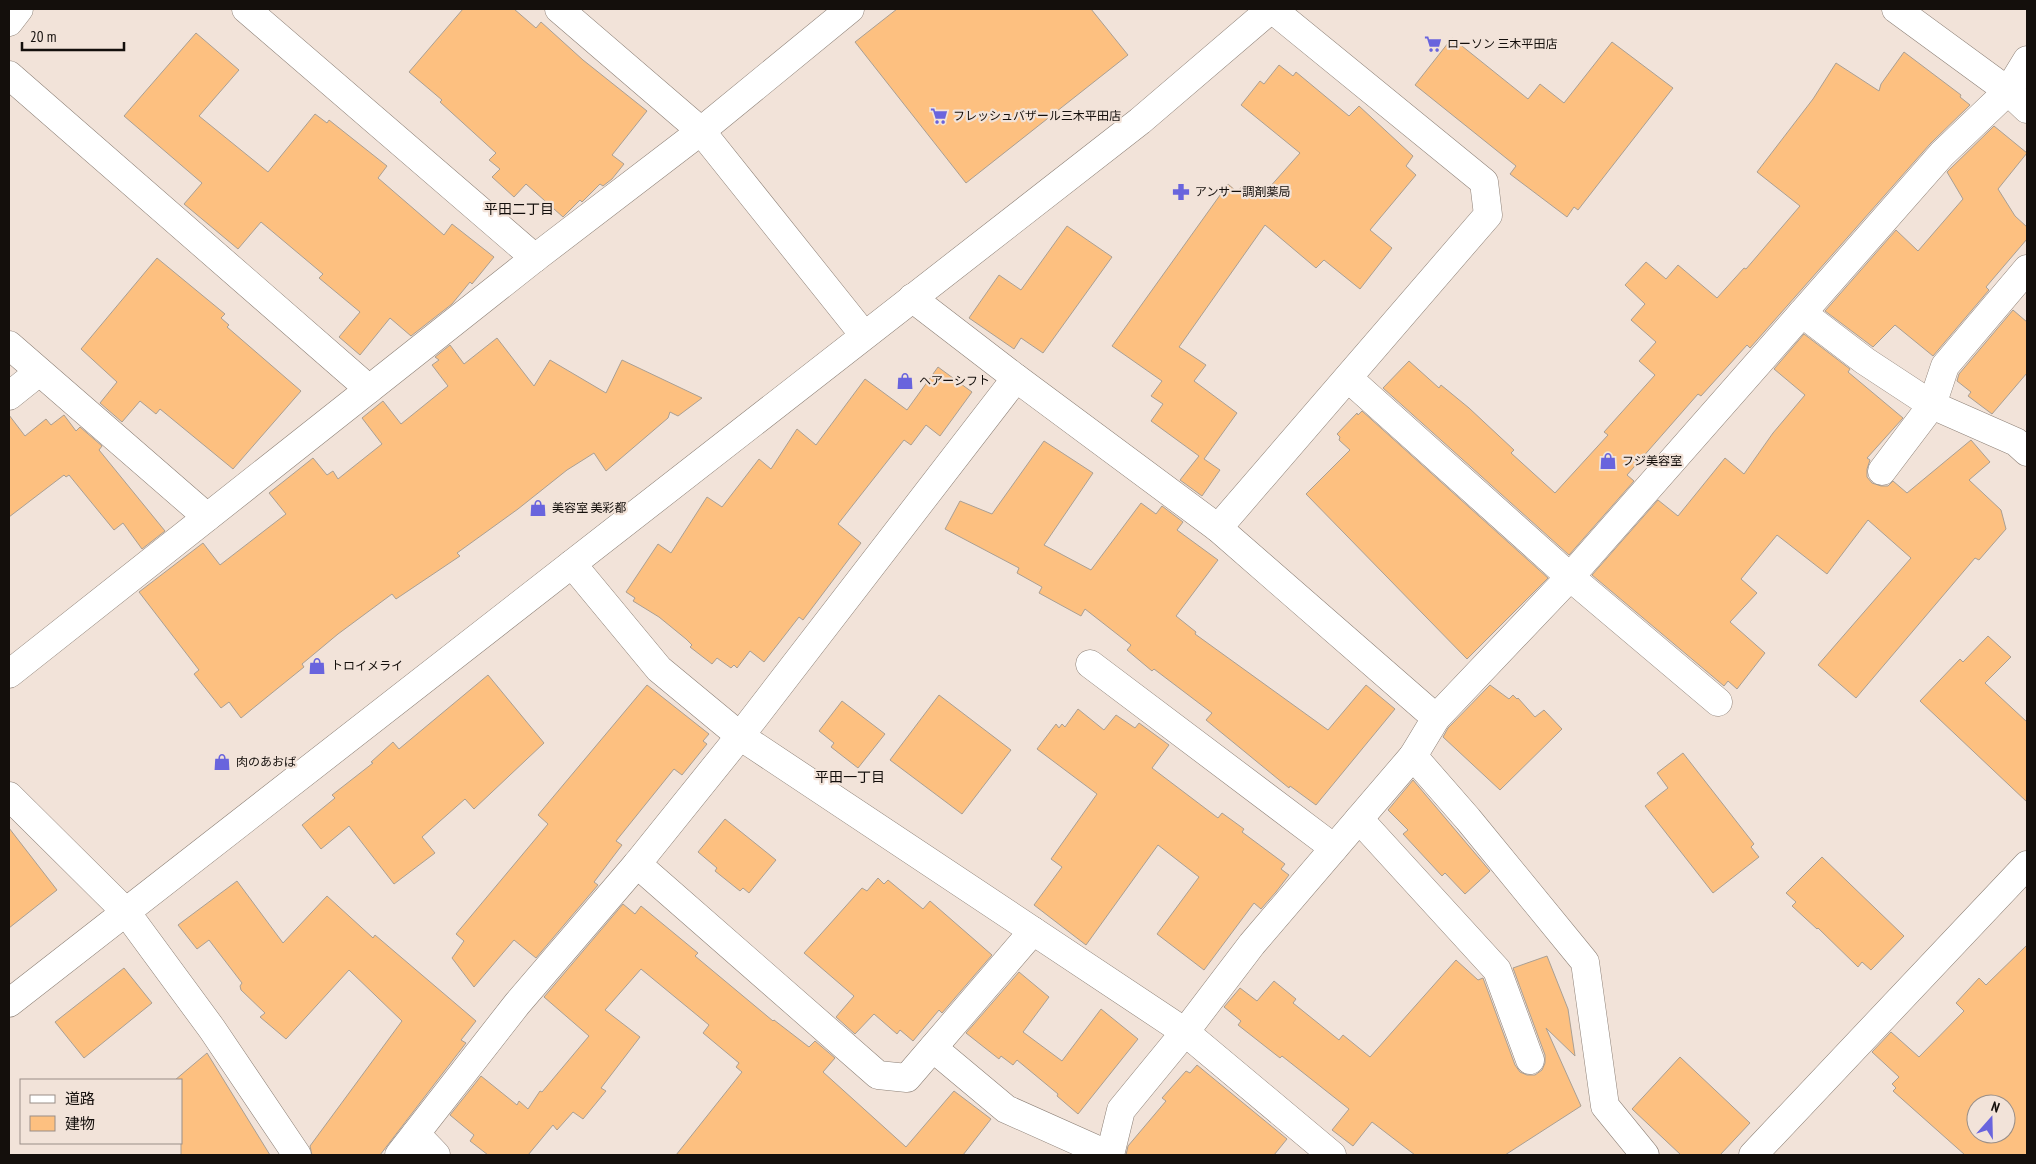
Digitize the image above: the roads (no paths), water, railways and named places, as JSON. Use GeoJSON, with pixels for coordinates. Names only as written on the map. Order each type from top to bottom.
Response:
{"type":"FeatureCollection","features":[{"type":"Feature","properties":{"kind":"street"},"geometry":{"type":"LineString","coordinates":[[9,22],[19,9]]}},
{"type":"Feature","properties":{"kind":"street"},"geometry":{"type":"LineString","coordinates":[[246,9],[535,258]]}},
{"type":"Feature","properties":{"kind":"street"},"geometry":{"type":"LineString","coordinates":[[559,9],[701,131],[864,335]]}},
{"type":"Feature","properties":{"kind":"street"},"geometry":{"type":"LineString","coordinates":[[9,674],[535,258],[701,131],[850,9]]}},
{"type":"Feature","properties":{"kind":"street"},"geometry":{"type":"LineString","coordinates":[[9,1003],[1140,121],[1271,9],[1484,182],[1488,215],[1218,528]]}},
{"type":"Feature","properties":{"kind":"street"},"geometry":{"type":"LineString","coordinates":[[1896,9],[2017,100]]}},
{"type":"Feature","properties":{"kind":"street"},"geometry":{"type":"LineString","coordinates":[[933,1048],[1006,1109],[1110,1155],[1121,1110],[1185,1032],[1252,944],[1413,756],[1436,718],[1570,577],[1942,154],[2017,100],[2027,60]]}},
{"type":"Feature","properties":{"kind":"street"},"geometry":{"type":"LineString","coordinates":[[9,75],[370,389]]}},
{"type":"Feature","properties":{"kind":"street"},"geometry":{"type":"LineString","coordinates":[[1882,471],[1932,405],[1945,366],[2027,269]]}},
{"type":"Feature","properties":{"kind":"street"},"geometry":{"type":"LineString","coordinates":[[912,298],[1218,528],[1436,718]]}},
{"type":"Feature","properties":{"kind":"street"},"geometry":{"type":"LineString","coordinates":[[1802,313],[1865,361],[1932,405],[2016,442],[2027,452]]}},
{"type":"Feature","properties":{"kind":"street"},"geometry":{"type":"LineString","coordinates":[[9,345],[207,517]]}},
{"type":"Feature","properties":{"kind":"street"},"geometry":{"type":"LineString","coordinates":[[9,396],[39,372]]}},
{"type":"Feature","properties":{"kind":"street"},"geometry":{"type":"LineString","coordinates":[[399,1155],[517,1004],[637,864],[740,736],[1016,378]]}},
{"type":"Feature","properties":{"kind":"street"},"geometry":{"type":"LineString","coordinates":[[1348,378],[1570,577],[1718,702]]}},
{"type":"Feature","properties":{"kind":"street"},"geometry":{"type":"LineString","coordinates":[[572,564],[659,669],[740,736],[1185,1032],[1332,1155]]}},
{"type":"Feature","properties":{"kind":"street"},"geometry":{"type":"LineString","coordinates":[[1090,664],[1334,848]]}},
{"type":"Feature","properties":{"kind":"street"},"geometry":{"type":"LineString","coordinates":[[1413,756],[1468,819],[1585,962],[1605,1106],[1645,1155]]}},
{"type":"Feature","properties":{"kind":"street"},"geometry":{"type":"LineString","coordinates":[[9,796],[126,912],[212,1029],[297,1155]]}},
{"type":"Feature","properties":{"kind":"street"},"geometry":{"type":"LineString","coordinates":[[1360,819],[1497,970],[1530,1060]]}},
{"type":"Feature","properties":{"kind":"street"},"geometry":{"type":"LineString","coordinates":[[637,864],[878,1074],[907,1078],[1033,931]]}},
{"type":"Feature","properties":{"kind":"street"},"geometry":{"type":"LineString","coordinates":[[1753,1155],[2027,865]]}},
{"type":"Feature","properties":{"kind":"street"},"geometry":{"type":"LineString","coordinates":[[416,1134],[436,1155]]}},
{"type":"Feature","properties":{"kind":"place","name":"ローソン 三木平田店"},"geometry":{"type":"Point","coordinates":[1433,44]}},
{"type":"Feature","properties":{"kind":"place","name":"フレッシュバザール三木平田店"},"geometry":{"type":"Point","coordinates":[939,116]}},
{"type":"Feature","properties":{"kind":"place","name":"アンサー調剤薬局"},"geometry":{"type":"Point","coordinates":[1181,192]}},
{"type":"Feature","properties":{"kind":"place","name":"ヘアーシフト"},"geometry":{"type":"Point","coordinates":[905,381]}},
{"type":"Feature","properties":{"kind":"place","name":"フジ美容室"},"geometry":{"type":"Point","coordinates":[1608,461]}},
{"type":"Feature","properties":{"kind":"place","name":"美容室 美彩都"},"geometry":{"type":"Point","coordinates":[538,508]}},
{"type":"Feature","properties":{"kind":"place","name":"トロイメライ"},"geometry":{"type":"Point","coordinates":[317,666]}},
{"type":"Feature","properties":{"kind":"place","name":"肉のあおば"},"geometry":{"type":"Point","coordinates":[222,762]}},
{"type":"Feature","properties":{"kind":"district","name":"平田二丁目"},"geometry":{"type":"Point","coordinates":[519,209]}},
{"type":"Feature","properties":{"kind":"district","name":"平田一丁目"},"geometry":{"type":"Point","coordinates":[850,777]}}]}
